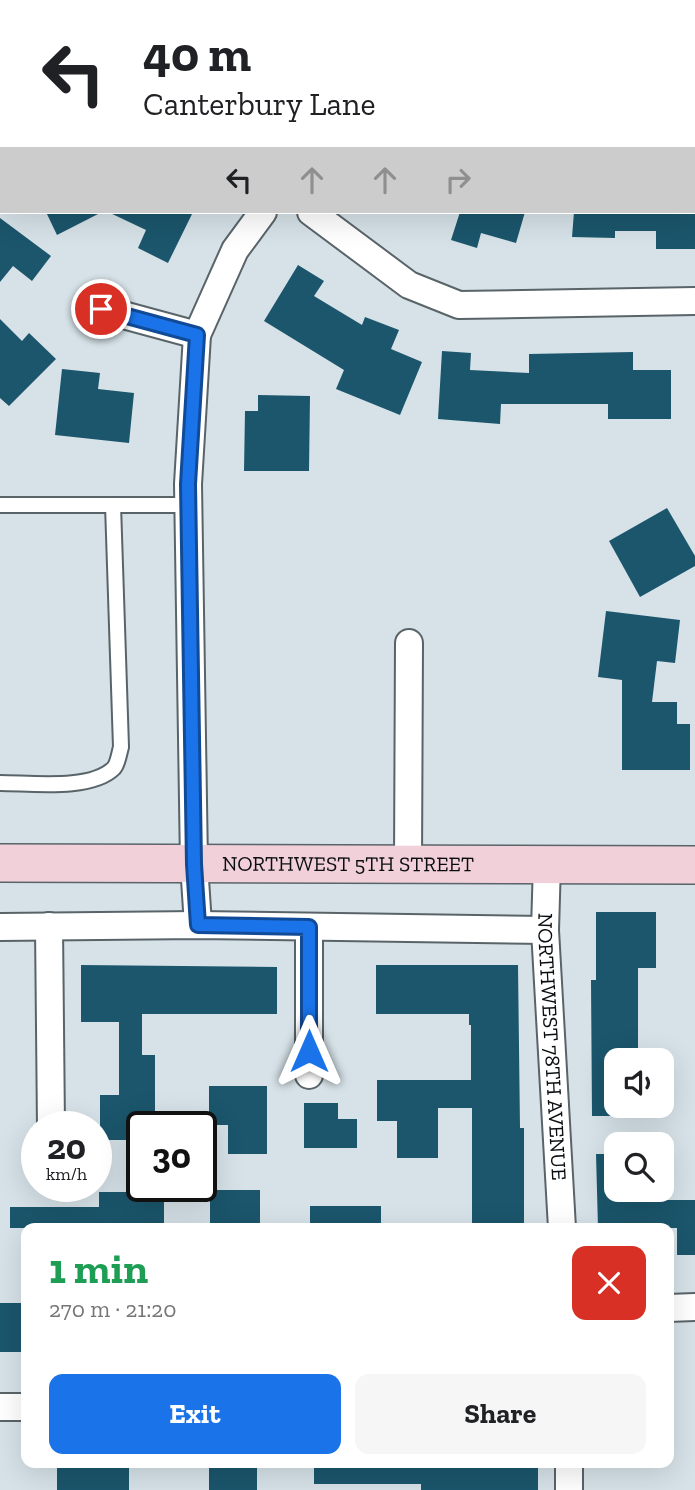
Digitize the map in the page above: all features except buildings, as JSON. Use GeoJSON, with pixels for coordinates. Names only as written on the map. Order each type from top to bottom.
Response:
{"type":"FeatureCollection","features":[{"type":"Feature","properties":{"kind":"street"},"geometry":{"type":"LineString","coordinates":[[198,925],[194,864],[189,505],[197,335],[235,250],[262,214]]}},
{"type":"Feature","properties":{"kind":"street"},"geometry":{"type":"LineString","coordinates":[[314,214],[408,285],[458,305],[695,301]]}},
{"type":"Feature","properties":{"kind":"street"},"geometry":{"type":"LineString","coordinates":[[101,309],[197,335]]}},
{"type":"Feature","properties":{"kind":"street"},"geometry":{"type":"LineString","coordinates":[[408,864],[409,643]]}},
{"type":"Feature","properties":{"kind":"street","name":"NORTHWEST 5TH STREET"},"geometry":{"type":"LineString","coordinates":[[0,863],[695,865]]}},
{"type":"Feature","properties":{"kind":"street","name":"NORTHWEST 78TH AVENUE"},"geometry":{"type":"LineString","coordinates":[[547,863],[545,930],[562,1223]]}},
{"type":"Feature","properties":{"kind":"street"},"geometry":{"type":"LineString","coordinates":[[0,927],[198,925],[545,930]]}},
{"type":"Feature","properties":{"kind":"street"},"geometry":{"type":"LineString","coordinates":[[50,926],[51,1111]]}},
{"type":"Feature","properties":{"kind":"street"},"geometry":{"type":"LineString","coordinates":[[309,927],[309,1075]]}},
{"type":"Feature","properties":{"kind":"street"},"geometry":{"type":"LineString","coordinates":[[674,1308],[695,1307]]}},
{"type":"Feature","properties":{"kind":"street"},"geometry":{"type":"LineString","coordinates":[[569,1468],[569,1490]]}},
{"type":"Feature","properties":{"kind":"lane"},"geometry":{"type":"LineString","coordinates":[[0,505],[189,505]]}},
{"type":"Feature","properties":{"kind":"lane"},"geometry":{"type":"LineString","coordinates":[[0,783],[85,783],[100,778],[116,766],[121,747],[113,505]]}},
{"type":"Feature","properties":{"kind":"route"},"geometry":{"type":"LineString","coordinates":[[101,309],[197,335],[188,484],[194,864],[198,925],[309,927],[309,1051]]}}]}
